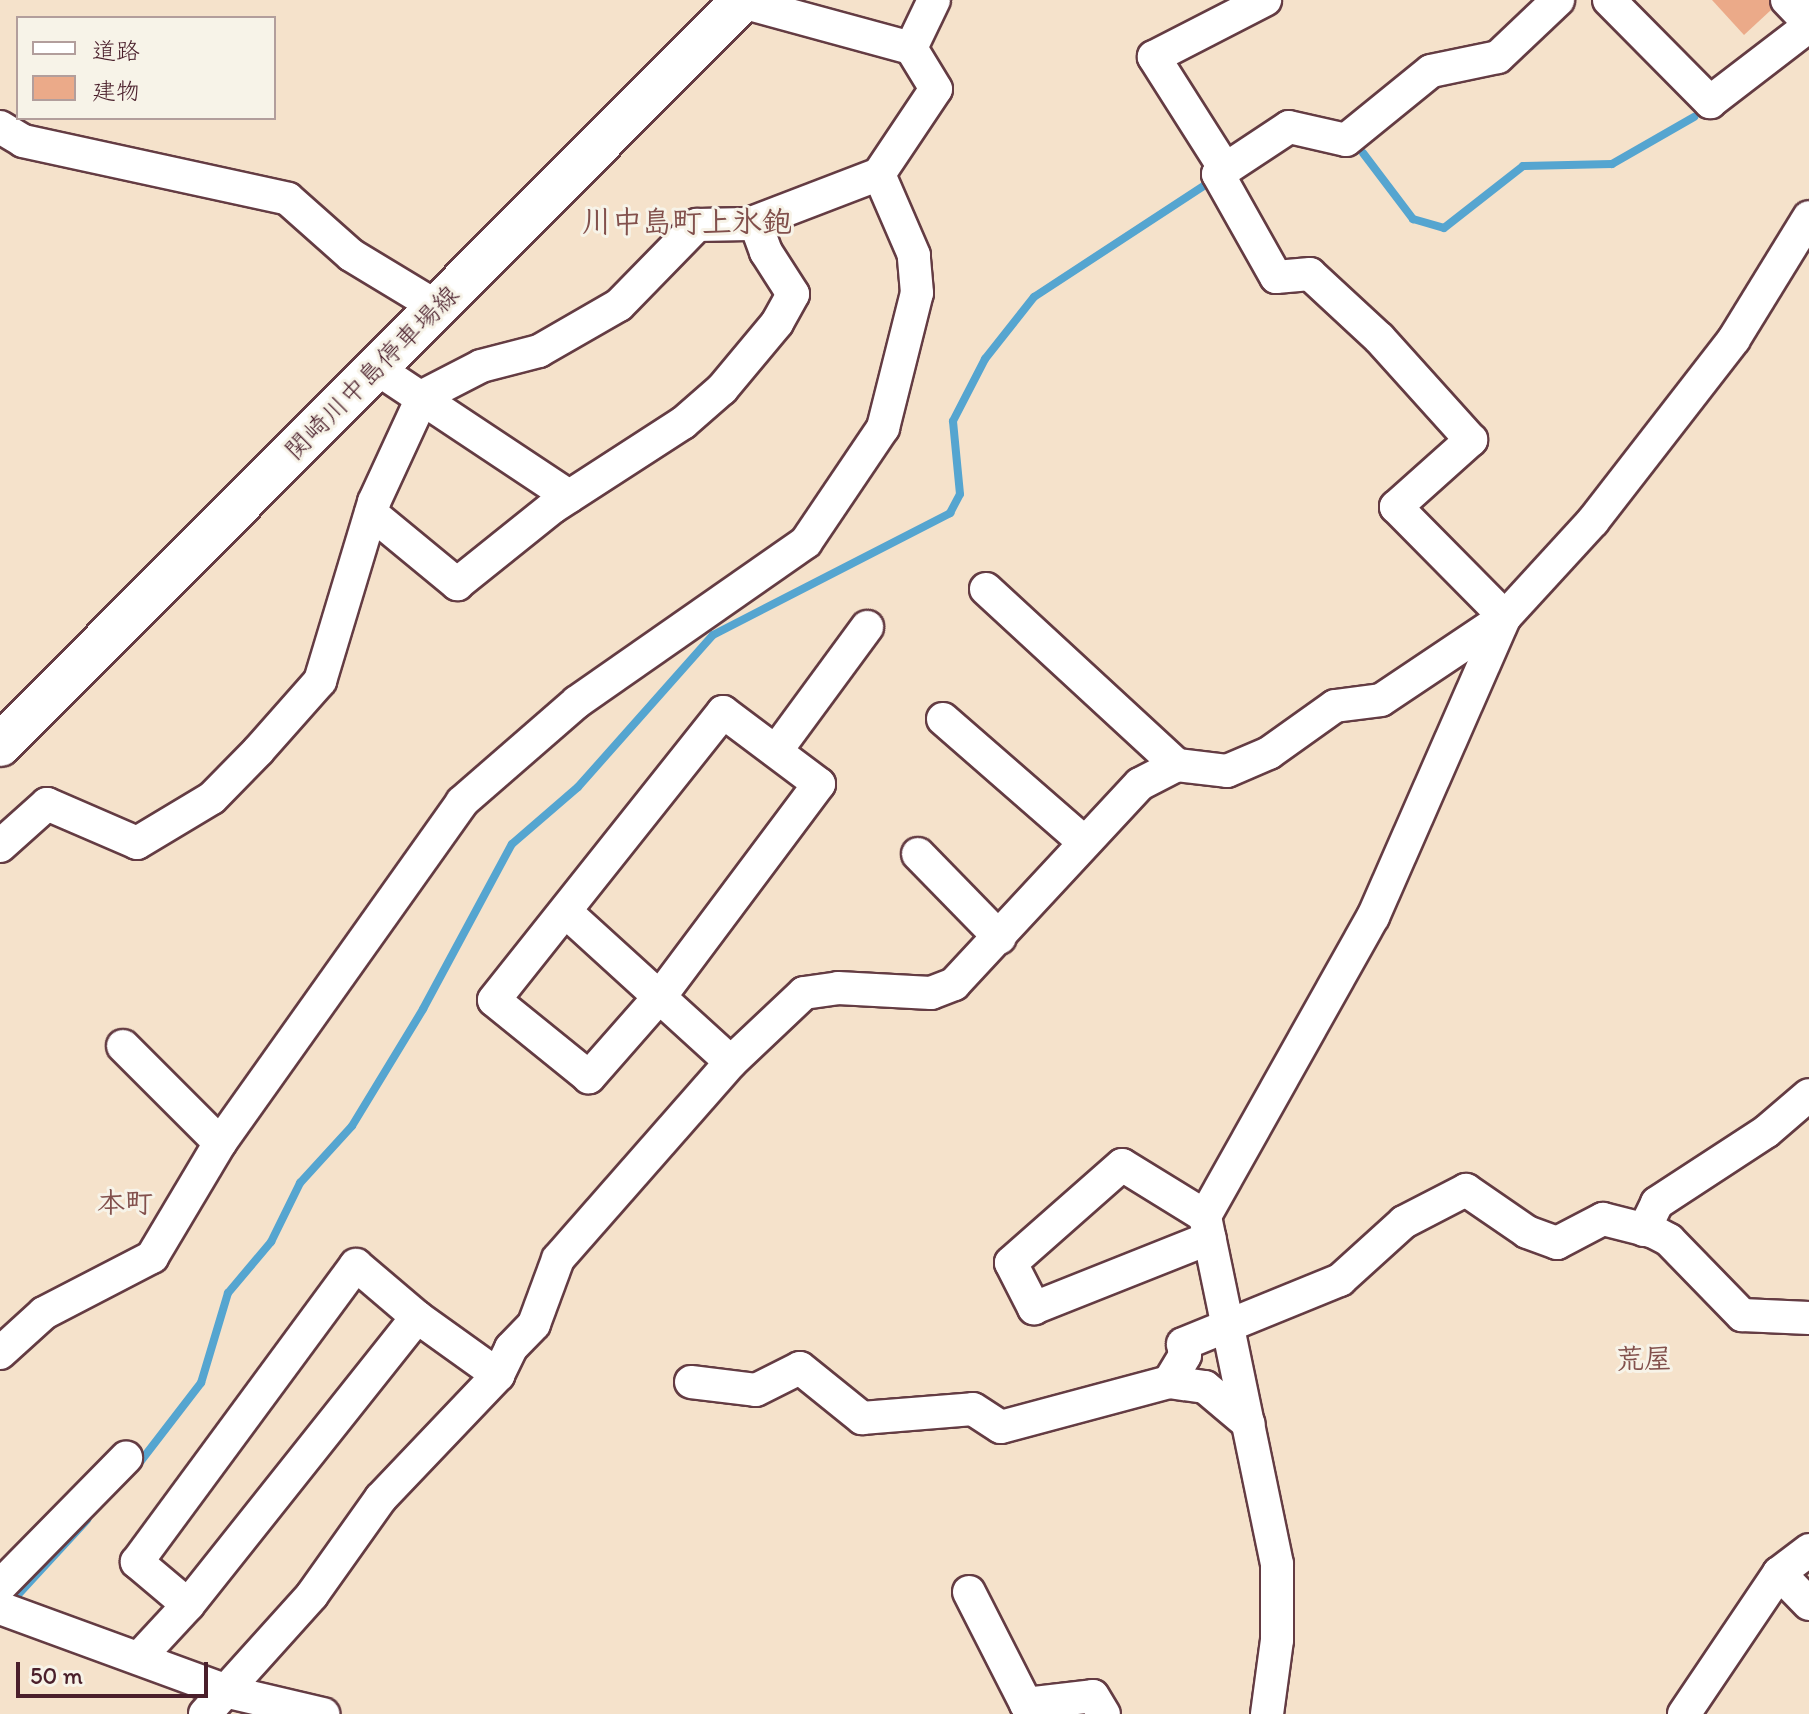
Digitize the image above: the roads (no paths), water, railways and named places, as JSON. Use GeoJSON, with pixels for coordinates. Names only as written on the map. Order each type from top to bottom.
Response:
{"type":"FeatureCollection","features":[{"type":"Feature","properties":{"kind":"main road","name":"関崎川中島停車場線"},"geometry":{"type":"LineString","coordinates":[[4,733],[376,368],[742,1]]}},
{"type":"Feature","properties":{"kind":"street"},"geometry":{"type":"LineString","coordinates":[[911,48],[934,0]]}},
{"type":"Feature","properties":{"kind":"street"},"geometry":{"type":"LineString","coordinates":[[1225,169],[1154,57],[1265,0]]}},
{"type":"Feature","properties":{"kind":"street"},"geometry":{"type":"LineString","coordinates":[[1505,617],[1396,507],[1471,440],[1379,338],[1310,274],[1276,277],[1218,174],[1289,127],[1346,140],[1431,71],[1498,57],[1558,0]]}},
{"type":"Feature","properties":{"kind":"street"},"geometry":{"type":"LineString","coordinates":[[1609,0],[1710,102],[1809,25],[1787,0]]}},
{"type":"Feature","properties":{"kind":"street"},"geometry":{"type":"LineString","coordinates":[[0,846],[47,804],[137,843],[212,798],[320,681],[371,513],[423,396],[481,366],[539,351],[619,305],[697,225],[755,222],[879,174],[936,89],[911,48],[742,1]]}},
{"type":"Feature","properties":{"kind":"street"},"geometry":{"type":"LineString","coordinates":[[0,127],[23,141],[288,199],[351,255],[437,307]]}},
{"type":"Feature","properties":{"kind":"street"},"geometry":{"type":"LineString","coordinates":[[0,1353],[44,1313],[152,1257],[220,1143],[462,802],[577,702],[806,542],[883,428],[917,293],[914,255],[879,174]]}},
{"type":"Feature","properties":{"kind":"street"},"geometry":{"type":"LineString","coordinates":[[205,1714],[229,1692],[312,1595],[381,1498],[498,1375],[511,1348],[534,1324],[558,1259],[731,1062],[804,993],[838,988],[931,993],[954,984],[1140,784],[1177,765],[1227,771],[1269,753],[1335,706],[1381,700],[1505,617],[1593,521],[1734,339],[1809,217]]}},
{"type":"Feature","properties":{"kind":"street"},"geometry":{"type":"LineString","coordinates":[[371,513],[457,584],[569,496],[683,423],[722,389],[777,323],[793,294],[766,252],[755,222]]}},
{"type":"Feature","properties":{"kind":"street"},"geometry":{"type":"LineString","coordinates":[[376,368],[423,396],[569,496]]}},
{"type":"Feature","properties":{"kind":"street"},"geometry":{"type":"LineString","coordinates":[[986,589],[1177,765]]}},
{"type":"Feature","properties":{"kind":"street"},"geometry":{"type":"LineString","coordinates":[[1267,1714],[1277,1640],[1277,1564],[1208,1227],[1122,1165],[1011,1263],[1034,1308],[1208,1227],[1373,917],[1505,617]]}},
{"type":"Feature","properties":{"kind":"street"},"geometry":{"type":"LineString","coordinates":[[776,751],[867,627]]}},
{"type":"Feature","properties":{"kind":"street"},"geometry":{"type":"LineString","coordinates":[[723,712],[819,784],[662,994],[589,1077],[494,1000],[566,912],[723,712]]}},
{"type":"Feature","properties":{"kind":"street"},"geometry":{"type":"LineString","coordinates":[[943,719],[1084,842]]}},
{"type":"Feature","properties":{"kind":"street"},"geometry":{"type":"LineString","coordinates":[[918,854],[1000,938]]}},
{"type":"Feature","properties":{"kind":"street"},"geometry":{"type":"LineString","coordinates":[[566,912],[662,994],[731,1062]]}},
{"type":"Feature","properties":{"kind":"street"},"geometry":{"type":"LineString","coordinates":[[123,1046],[220,1143]]}},
{"type":"Feature","properties":{"kind":"street"},"geometry":{"type":"LineString","coordinates":[[1644,1230],[1657,1203],[1767,1131],[1809,1095]]}},
{"type":"Feature","properties":{"kind":"street"},"geometry":{"type":"LineString","coordinates":[[1169,1382],[1185,1355],[1183,1344],[1340,1280],[1404,1222],[1466,1190],[1527,1232],[1557,1243],[1603,1219],[1644,1230],[1669,1240],[1742,1315],[1809,1318]]}},
{"type":"Feature","properties":{"kind":"street"},"geometry":{"type":"LineString","coordinates":[[188,1605],[137,1562],[356,1265],[417,1317],[498,1375]]}},
{"type":"Feature","properties":{"kind":"street"},"geometry":{"type":"LineString","coordinates":[[139,1658],[188,1605],[417,1317]]}},
{"type":"Feature","properties":{"kind":"street"},"geometry":{"type":"LineString","coordinates":[[691,1382],[756,1390],[800,1368],[862,1418],[973,1409],[1001,1427],[1169,1382],[1205,1387],[1249,1424]]}},
{"type":"Feature","properties":{"kind":"street"},"geometry":{"type":"LineString","coordinates":[[0,1586],[126,1458]]}},
{"type":"Feature","properties":{"kind":"street"},"geometry":{"type":"LineString","coordinates":[[1684,1714],[1779,1573],[1809,1550]]}},
{"type":"Feature","properties":{"kind":"street"},"geometry":{"type":"LineString","coordinates":[[1779,1573],[1809,1604]]}},
{"type":"Feature","properties":{"kind":"street"},"geometry":{"type":"LineString","coordinates":[[969,1592],[1026,1704],[1093,1696],[1104,1714]]}},
{"type":"Feature","properties":{"kind":"street"},"geometry":{"type":"LineString","coordinates":[[0,1608],[229,1692],[323,1714]]}},
{"type":"Feature","properties":{"kind":"waterway"},"geometry":{"type":"LineString","coordinates":[[1363,153],[1413,219],[1444,228],[1523,166],[1612,164],[1694,117]]}},
{"type":"Feature","properties":{"kind":"waterway"},"geometry":{"type":"LineString","coordinates":[[137,1466],[201,1383],[228,1293],[271,1242],[300,1183],[352,1126],[423,1009],[512,844],[578,787],[713,635],[950,513],[960,494],[953,421],[985,359],[1034,297],[1207,184]]}},
{"type":"Feature","properties":{"kind":"waterway"},"geometry":{"type":"LineString","coordinates":[[14,1599],[87,1520]]}},
{"type":"Feature","properties":{"kind":"district","name":"川中島町上氷鉋"},"geometry":{"type":"Point","coordinates":[687,222]}},
{"type":"Feature","properties":{"kind":"district","name":"本町"},"geometry":{"type":"Point","coordinates":[125,1202]}},
{"type":"Feature","properties":{"kind":"district","name":"荒屋"},"geometry":{"type":"Point","coordinates":[1644,1358]}}]}
